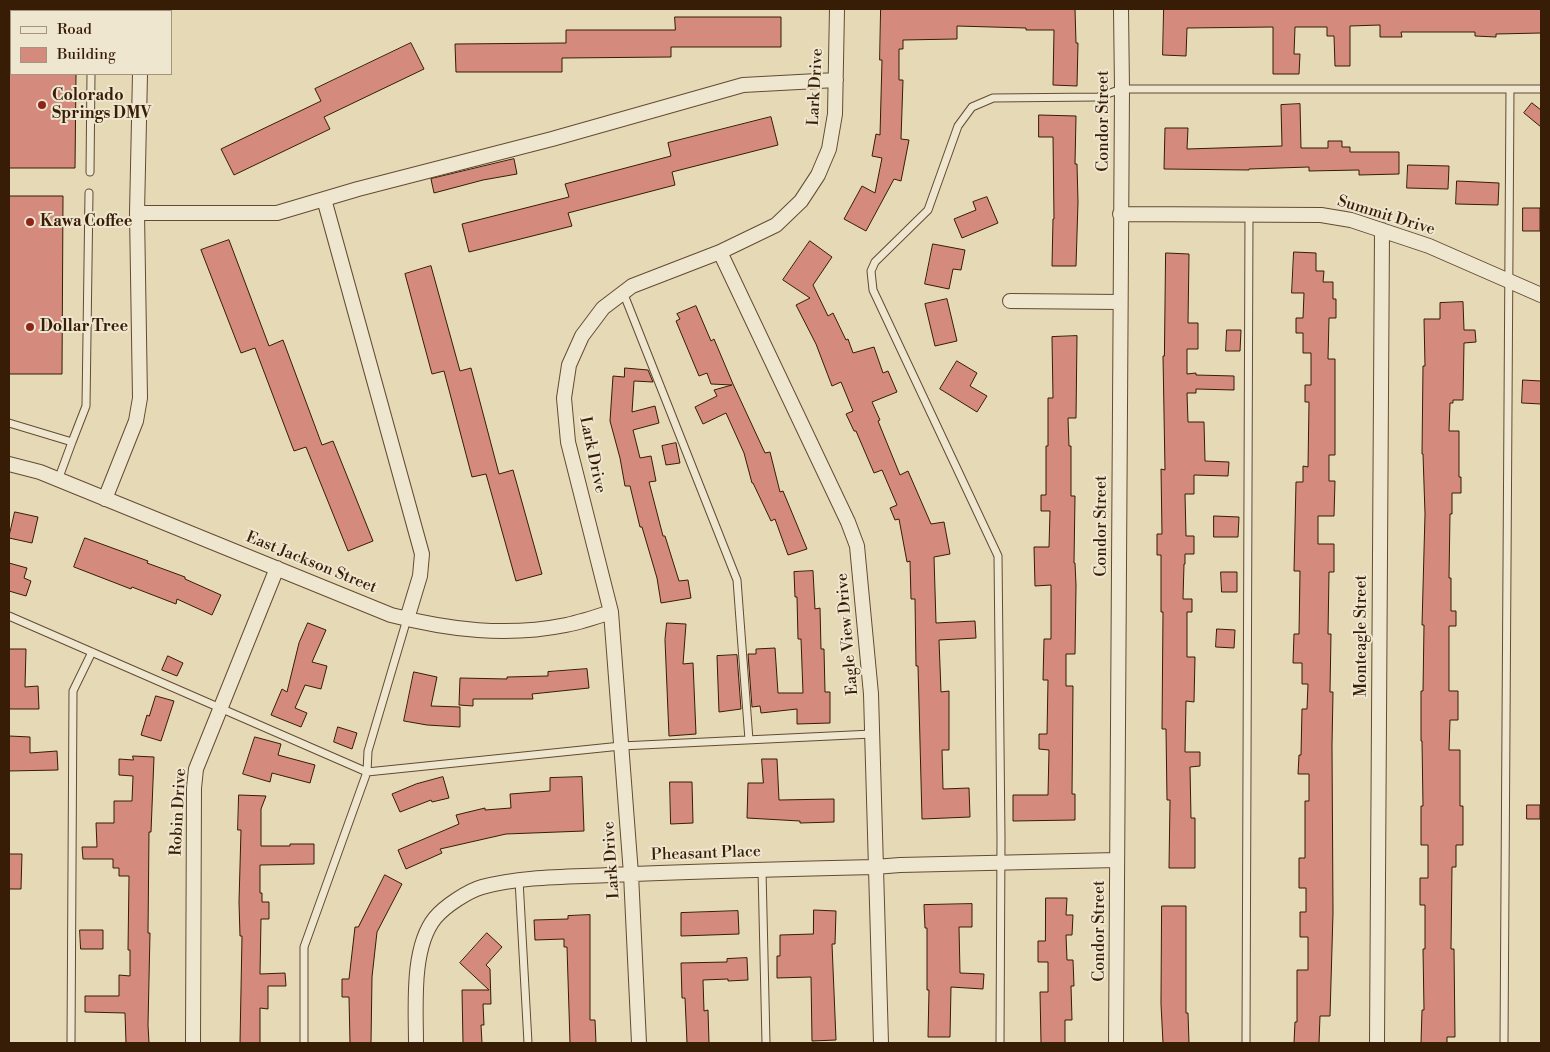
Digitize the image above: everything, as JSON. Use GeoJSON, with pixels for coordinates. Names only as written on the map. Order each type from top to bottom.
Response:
{"type":"FeatureCollection","features":[{"type":"Feature","properties":{"kind":"street","name":"Lark Drive"},"geometry":{"type":"LineString","coordinates":[[639,1043],[630,874],[611,612],[568,442],[564,398],[569,365],[582,336],[603,308],[623,292],[632,286],[720,252],[776,224],[801,201],[818,175],[828,149],[835,114],[837,9]]}},
{"type":"Feature","properties":{"kind":"street","name":"Condor Street"},"geometry":{"type":"LineString","coordinates":[[1116,1043],[1121,9]]}},
{"type":"Feature","properties":{"kind":"street"},"geometry":{"type":"LineString","coordinates":[[105,500],[136,421],[140,398],[137,213],[140,75]]}},
{"type":"Feature","properties":{"kind":"street"},"geometry":{"type":"LineString","coordinates":[[137,213],[277,213],[742,85],[836,80]]}},
{"type":"Feature","properties":{"kind":"street"},"geometry":{"type":"LineString","coordinates":[[324,199],[422,554],[420,576],[407,619]]}},
{"type":"Feature","properties":{"kind":"street","name":"Summit Drive"},"geometry":{"type":"LineString","coordinates":[[1120,214],[1321,215],[1351,220],[1429,246],[1541,296]]}},
{"type":"Feature","properties":{"kind":"street","name":"Monteagle Street"},"geometry":{"type":"LineString","coordinates":[[1376,1043],[1382,230]]}},
{"type":"Feature","properties":{"kind":"street","name":"Eagle View Drive"},"geometry":{"type":"LineString","coordinates":[[720,252],[848,522],[857,546],[871,694],[881,1043]]}},
{"type":"Feature","properties":{"kind":"street"},"geometry":{"type":"LineString","coordinates":[[1010,301],[1120,302]]}},
{"type":"Feature","properties":{"kind":"street","name":"East Jackson Street"},"geometry":{"type":"LineString","coordinates":[[9,464],[40,472],[391,615],[407,619],[440,626],[481,631],[523,631],[567,625],[611,612]]}},
{"type":"Feature","properties":{"kind":"street","name":"Robin Drive"},"geometry":{"type":"LineString","coordinates":[[193,1043],[194,788],[196,769],[277,568]]}},
{"type":"Feature","properties":{"kind":"street","name":"Pheasant Place"},"geometry":{"type":"LineString","coordinates":[[416,1043],[418,962],[424,940],[435,918],[453,902],[480,887],[519,880],[630,874],[1118,860]]}},
{"type":"Feature","properties":{"kind":"lane"},"geometry":{"type":"LineString","coordinates":[[90,172],[91,75]]}},
{"type":"Feature","properties":{"kind":"lane"},"geometry":{"type":"LineString","coordinates":[[1000,1043],[998,556],[873,290],[871,271],[875,262],[928,210],[958,126],[972,107],[992,98],[1098,97],[1122,89],[1541,89]]}},
{"type":"Feature","properties":{"kind":"lane"},"geometry":{"type":"LineString","coordinates":[[1504,1043],[1510,89]]}},
{"type":"Feature","properties":{"kind":"lane"},"geometry":{"type":"LineString","coordinates":[[58,480],[86,406],[89,193]]}},
{"type":"Feature","properties":{"kind":"lane"},"geometry":{"type":"LineString","coordinates":[[1246,1043],[1249,214]]}},
{"type":"Feature","properties":{"kind":"lane"},"geometry":{"type":"LineString","coordinates":[[623,292],[738,580],[749,740]]}},
{"type":"Feature","properties":{"kind":"lane"},"geometry":{"type":"LineString","coordinates":[[9,423],[72,442]]}},
{"type":"Feature","properties":{"kind":"lane"},"geometry":{"type":"LineString","coordinates":[[9,616],[367,772],[621,746],[872,734]]}},
{"type":"Feature","properties":{"kind":"lane"},"geometry":{"type":"LineString","coordinates":[[304,1043],[304,947],[367,772],[368,751],[407,619]]}},
{"type":"Feature","properties":{"kind":"lane"},"geometry":{"type":"LineString","coordinates":[[71,1043],[73,691],[92,652]]}},
{"type":"Feature","properties":{"kind":"lane"},"geometry":{"type":"LineString","coordinates":[[762,870],[766,1043]]}},
{"type":"Feature","properties":{"kind":"lane"},"geometry":{"type":"LineString","coordinates":[[519,880],[528,1043]]}},
{"type":"Feature","properties":{"kind":"building"},"geometry":{"type":"Polygon","coordinates":[[[881,9],[1075,9],[1076,43],[1078,43],[1077,86],[1053,85],[1054,30],[957,26],[957,39],[903,40],[903,49],[899,49],[899,80],[903,80],[901,139],[909,140],[901,181],[894,179],[866,231],[844,219],[862,186],[875,193],[882,158],[872,156],[876,134],[880,135],[881,9]]]}},
{"type":"Feature","properties":{"kind":"building"},"geometry":{"type":"Polygon","coordinates":[[[1164,9],[1541,9],[1541,33],[1496,34],[1496,37],[1475,36],[1475,32],[1401,32],[1402,37],[1380,37],[1380,25],[1350,26],[1350,66],[1335,66],[1334,36],[1327,36],[1327,27],[1295,27],[1294,54],[1300,54],[1299,74],[1273,74],[1273,27],[1187,28],[1186,56],[1163,55],[1164,9]]]}},
{"type":"Feature","properties":{"kind":"building"},"geometry":{"type":"Polygon","coordinates":[[[675,17],[781,17],[781,47],[671,47],[671,57],[562,58],[562,72],[456,72],[455,44],[566,43],[566,30],[675,30],[675,17]]]}},
{"type":"Feature","properties":{"kind":"building"},"geometry":{"type":"Polygon","coordinates":[[[411,43],[424,69],[324,117],[330,129],[234,175],[221,149],[321,101],[315,89],[411,43]]]}},
{"type":"Feature","properties":{"kind":"building","name":"Colorado Springs DMV"},"geometry":{"type":"Polygon","coordinates":[[[9,74],[76,75],[75,168],[9,168],[9,74]]]}},
{"type":"Feature","properties":{"kind":"building"},"geometry":{"type":"Polygon","coordinates":[[[1532,103],[1541,110],[1541,127],[1524,113],[1532,103]]]}},
{"type":"Feature","properties":{"kind":"building"},"geometry":{"type":"Polygon","coordinates":[[[1300,104],[1301,148],[1328,148],[1328,141],[1342,141],[1342,147],[1350,147],[1350,152],[1399,152],[1399,174],[1359,175],[1359,170],[1309,171],[1309,167],[1249,170],[1164,169],[1165,128],[1188,128],[1187,149],[1282,146],[1281,105],[1300,104]]]}},
{"type":"Feature","properties":{"kind":"building"},"geometry":{"type":"Polygon","coordinates":[[[1039,115],[1076,116],[1075,164],[1077,164],[1078,202],[1076,266],[1052,266],[1054,219],[1053,137],[1039,137],[1039,115]]]}},
{"type":"Feature","properties":{"kind":"building"},"geometry":{"type":"Polygon","coordinates":[[[771,117],[778,145],[672,172],[675,185],[568,213],[572,226],[469,252],[462,224],[569,197],[565,184],[671,156],[668,143],[771,117]]]}},
{"type":"Feature","properties":{"kind":"building"},"geometry":{"type":"Polygon","coordinates":[[[514,159],[517,174],[483,180],[434,193],[431,179],[514,159]]]}},
{"type":"Feature","properties":{"kind":"building"},"geometry":{"type":"Polygon","coordinates":[[[1408,165],[1449,166],[1448,189],[1407,188],[1408,165]]]}},
{"type":"Feature","properties":{"kind":"building"},"geometry":{"type":"Polygon","coordinates":[[[1457,181],[1499,183],[1498,205],[1456,204],[1457,181]]]}},
{"type":"Feature","properties":{"kind":"building"},"geometry":{"type":"Polygon","coordinates":[[[9,196],[63,196],[62,374],[9,374],[9,196]]]}},
{"type":"Feature","properties":{"kind":"building"},"geometry":{"type":"Polygon","coordinates":[[[987,197],[998,223],[962,238],[954,219],[976,210],[973,202],[987,197]]]}},
{"type":"Feature","properties":{"kind":"building"},"geometry":{"type":"Polygon","coordinates":[[[1523,208],[1540,208],[1540,231],[1523,231],[1523,208]]]}},
{"type":"Feature","properties":{"kind":"building"},"geometry":{"type":"Polygon","coordinates":[[[229,240],[269,346],[283,340],[322,445],[333,441],[373,541],[348,551],[306,447],[294,451],[255,348],[241,353],[201,250],[229,240]]]}},
{"type":"Feature","properties":{"kind":"building"},"geometry":{"type":"Polygon","coordinates":[[[810,241],[832,257],[813,285],[828,316],[833,313],[846,340],[848,339],[853,353],[874,347],[883,373],[888,371],[897,392],[872,402],[900,475],[908,471],[931,524],[944,522],[950,554],[934,557],[936,623],[975,621],[976,638],[939,640],[941,692],[949,691],[949,750],[942,750],[943,789],[969,788],[970,817],[922,819],[915,599],[911,599],[910,561],[907,562],[899,519],[895,520],[890,508],[897,505],[882,470],[874,473],[856,431],[854,431],[846,414],[853,411],[841,382],[832,386],[816,344],[796,305],[810,298],[783,280],[810,241]]]}},
{"type":"Feature","properties":{"kind":"building"},"geometry":{"type":"Polygon","coordinates":[[[933,244],[965,250],[961,270],[953,269],[949,289],[925,284],[933,244]]]}},
{"type":"Feature","properties":{"kind":"building"},"geometry":{"type":"Polygon","coordinates":[[[1294,252],[1316,253],[1316,271],[1324,271],[1323,282],[1333,282],[1333,299],[1336,299],[1336,318],[1329,318],[1328,359],[1335,359],[1335,455],[1329,455],[1329,481],[1335,481],[1334,516],[1318,516],[1318,544],[1334,544],[1334,572],[1329,572],[1328,634],[1331,634],[1330,692],[1333,692],[1333,913],[1330,1016],[1320,1016],[1319,1043],[1294,1043],[1295,1022],[1297,1022],[1297,970],[1308,970],[1308,937],[1300,937],[1300,912],[1306,912],[1306,888],[1299,888],[1299,858],[1305,858],[1305,801],[1309,801],[1309,774],[1298,774],[1299,755],[1301,755],[1302,709],[1307,709],[1308,684],[1302,684],[1302,663],[1293,663],[1294,634],[1299,634],[1300,571],[1294,571],[1296,482],[1303,482],[1303,466],[1308,467],[1309,402],[1305,402],[1305,385],[1311,385],[1311,353],[1303,353],[1303,333],[1296,333],[1296,318],[1303,318],[1304,293],[1292,293],[1294,252]]]}},
{"type":"Feature","properties":{"kind":"building"},"geometry":{"type":"Polygon","coordinates":[[[1166,253],[1189,254],[1188,323],[1198,323],[1198,349],[1187,349],[1187,374],[1234,376],[1234,390],[1196,389],[1196,393],[1187,393],[1188,422],[1204,422],[1205,461],[1229,462],[1228,476],[1194,475],[1194,494],[1185,494],[1186,536],[1194,536],[1194,554],[1185,554],[1183,599],[1192,599],[1192,612],[1187,612],[1187,657],[1195,657],[1194,702],[1186,701],[1185,752],[1200,752],[1200,766],[1190,767],[1191,818],[1195,818],[1195,868],[1169,868],[1170,800],[1167,800],[1166,729],[1162,729],[1163,612],[1161,612],[1161,555],[1157,555],[1157,534],[1162,534],[1161,469],[1165,470],[1163,356],[1166,253]]]}},
{"type":"Feature","properties":{"kind":"building"},"geometry":{"type":"Polygon","coordinates":[[[431,266],[460,371],[471,368],[499,474],[513,470],[542,574],[516,581],[486,474],[472,477],[444,371],[432,374],[405,274],[431,266]]]}},
{"type":"Feature","properties":{"kind":"building"},"geometry":{"type":"Polygon","coordinates":[[[947,299],[957,341],[935,346],[925,304],[947,299]]]}},
{"type":"Feature","properties":{"kind":"building"},"geometry":{"type":"Polygon","coordinates":[[[1463,302],[1464,330],[1475,330],[1476,342],[1464,343],[1463,400],[1453,400],[1453,403],[1450,403],[1449,431],[1459,431],[1459,477],[1461,477],[1461,493],[1452,493],[1449,578],[1451,578],[1451,611],[1456,611],[1456,626],[1449,626],[1449,691],[1458,691],[1458,720],[1450,720],[1449,750],[1460,750],[1460,806],[1463,806],[1463,845],[1456,845],[1456,867],[1452,867],[1451,949],[1454,949],[1455,1037],[1447,1037],[1447,1043],[1421,1043],[1422,1010],[1424,1010],[1423,949],[1425,949],[1425,905],[1420,905],[1420,878],[1428,878],[1428,845],[1421,845],[1421,806],[1423,806],[1421,691],[1423,691],[1424,625],[1422,625],[1425,514],[1422,454],[1423,366],[1425,366],[1424,319],[1440,319],[1440,303],[1463,302]]]}},
{"type":"Feature","properties":{"kind":"building"},"geometry":{"type":"Polygon","coordinates":[[[696,306],[711,341],[714,339],[765,453],[770,452],[780,492],[783,491],[807,549],[788,555],[775,519],[771,521],[752,483],[744,453],[726,413],[703,424],[695,407],[717,396],[714,390],[732,385],[711,384],[707,373],[699,376],[676,321],[680,319],[677,314],[696,306]]]}},
{"type":"Feature","properties":{"kind":"building"},"geometry":{"type":"Polygon","coordinates":[[[1227,330],[1241,330],[1240,351],[1226,351],[1227,330]]]}},
{"type":"Feature","properties":{"kind":"building"},"geometry":{"type":"Polygon","coordinates":[[[1077,336],[1076,418],[1068,418],[1069,446],[1071,446],[1071,496],[1075,496],[1075,654],[1066,654],[1066,686],[1073,686],[1072,794],[1075,794],[1075,820],[1013,821],[1013,795],[1048,795],[1049,750],[1039,749],[1039,734],[1047,734],[1048,680],[1043,680],[1044,639],[1051,639],[1051,585],[1035,586],[1034,547],[1049,547],[1050,511],[1041,511],[1041,495],[1046,495],[1048,398],[1053,398],[1052,337],[1077,336]]]}},
{"type":"Feature","properties":{"kind":"building"},"geometry":{"type":"Polygon","coordinates":[[[957,361],[977,373],[970,386],[987,396],[977,412],[940,389],[957,361]]]}},
{"type":"Feature","properties":{"kind":"building"},"geometry":{"type":"Polygon","coordinates":[[[625,368],[648,370],[653,382],[634,381],[632,412],[655,406],[659,423],[633,430],[640,458],[651,456],[656,481],[649,482],[663,536],[665,536],[679,581],[688,580],[691,598],[661,603],[657,578],[642,527],[640,527],[630,486],[625,486],[610,421],[613,376],[624,377],[625,368]]]}},
{"type":"Feature","properties":{"kind":"building"},"geometry":{"type":"Polygon","coordinates":[[[1523,380],[1541,381],[1541,404],[1522,403],[1523,380]]]}},
{"type":"Feature","properties":{"kind":"building"},"geometry":{"type":"Polygon","coordinates":[[[676,443],[680,463],[666,465],[662,446],[676,443]]]}},
{"type":"Feature","properties":{"kind":"building"},"geometry":{"type":"Polygon","coordinates":[[[15,512],[38,517],[32,543],[9,538],[15,512]]]}},
{"type":"Feature","properties":{"kind":"building"},"geometry":{"type":"Polygon","coordinates":[[[1214,516],[1239,517],[1238,537],[1214,537],[1214,516]]]}},
{"type":"Feature","properties":{"kind":"building"},"geometry":{"type":"Polygon","coordinates":[[[85,538],[148,561],[147,563],[185,577],[185,579],[221,595],[212,615],[177,599],[176,604],[74,567],[85,538]]]}},
{"type":"Feature","properties":{"kind":"building"},"geometry":{"type":"Polygon","coordinates":[[[9,563],[27,568],[24,578],[31,581],[26,596],[9,591],[9,563]]]}},
{"type":"Feature","properties":{"kind":"building"},"geometry":{"type":"Polygon","coordinates":[[[813,571],[815,609],[820,608],[821,649],[824,649],[825,692],[830,692],[830,723],[797,724],[797,709],[761,713],[760,706],[752,707],[748,654],[756,654],[756,649],[775,648],[778,693],[803,693],[801,639],[798,639],[797,597],[795,597],[794,572],[813,571]]]}},
{"type":"Feature","properties":{"kind":"building"},"geometry":{"type":"Polygon","coordinates":[[[1221,572],[1237,572],[1237,592],[1222,592],[1221,572]]]}},
{"type":"Feature","properties":{"kind":"building"},"geometry":{"type":"Polygon","coordinates":[[[308,623],[326,630],[312,662],[327,666],[321,689],[305,685],[295,708],[307,713],[301,727],[271,715],[282,689],[287,692],[299,643],[308,623]]]}},
{"type":"Feature","properties":{"kind":"building"},"geometry":{"type":"Polygon","coordinates":[[[667,623],[686,624],[683,664],[693,663],[696,734],[669,736],[665,640],[667,623]]]}},
{"type":"Feature","properties":{"kind":"building"},"geometry":{"type":"Polygon","coordinates":[[[1217,629],[1235,630],[1234,648],[1216,647],[1217,629]]]}},
{"type":"Feature","properties":{"kind":"building"},"geometry":{"type":"Polygon","coordinates":[[[9,649],[26,649],[25,687],[38,686],[39,709],[9,709],[9,649]]]}},
{"type":"Feature","properties":{"kind":"building"},"geometry":{"type":"Polygon","coordinates":[[[737,655],[741,709],[719,712],[717,656],[737,655]]]}},
{"type":"Feature","properties":{"kind":"building"},"geometry":{"type":"Polygon","coordinates":[[[168,656],[183,663],[177,676],[162,670],[168,656]]]}},
{"type":"Feature","properties":{"kind":"building"},"geometry":{"type":"Polygon","coordinates":[[[587,669],[589,688],[532,694],[533,699],[473,699],[473,706],[459,705],[460,678],[507,679],[507,677],[548,676],[548,672],[587,669]]]}},
{"type":"Feature","properties":{"kind":"building"},"geometry":{"type":"Polygon","coordinates":[[[414,672],[437,677],[431,706],[460,707],[460,727],[427,725],[404,721],[414,672]]]}},
{"type":"Feature","properties":{"kind":"building"},"geometry":{"type":"Polygon","coordinates":[[[156,696],[174,701],[161,741],[141,735],[147,715],[149,716],[156,696]]]}},
{"type":"Feature","properties":{"kind":"building"},"geometry":{"type":"Polygon","coordinates":[[[338,727],[357,733],[352,749],[334,742],[338,727]]]}},
{"type":"Feature","properties":{"kind":"building"},"geometry":{"type":"Polygon","coordinates":[[[9,736],[30,737],[30,753],[57,751],[58,770],[9,771],[9,736]]]}},
{"type":"Feature","properties":{"kind":"building"},"geometry":{"type":"Polygon","coordinates":[[[255,737],[281,744],[278,755],[315,765],[310,783],[272,773],[270,782],[243,774],[255,737]]]}},
{"type":"Feature","properties":{"kind":"building"},"geometry":{"type":"Polygon","coordinates":[[[133,756],[154,757],[151,832],[149,832],[149,1043],[126,1043],[125,1013],[85,1012],[85,996],[119,996],[119,975],[130,976],[130,950],[128,950],[129,876],[119,876],[119,868],[113,868],[113,859],[83,859],[82,847],[97,847],[96,823],[114,823],[114,801],[132,801],[133,776],[119,775],[119,759],[133,760],[133,756]]]}},
{"type":"Feature","properties":{"kind":"building"},"geometry":{"type":"Polygon","coordinates":[[[762,759],[777,759],[779,800],[834,799],[834,822],[800,823],[800,821],[747,818],[748,783],[763,783],[762,759]]]}},
{"type":"Feature","properties":{"kind":"building"},"geometry":{"type":"Polygon","coordinates":[[[443,777],[449,798],[432,802],[431,800],[400,812],[392,794],[416,784],[443,777]]]}},
{"type":"Feature","properties":{"kind":"building"},"geometry":{"type":"Polygon","coordinates":[[[582,777],[584,831],[506,834],[440,849],[442,853],[406,869],[398,850],[459,824],[456,815],[485,808],[485,810],[511,808],[510,794],[550,791],[550,778],[582,777]]]}},
{"type":"Feature","properties":{"kind":"building"},"geometry":{"type":"Polygon","coordinates":[[[670,782],[692,782],[693,823],[671,824],[670,782]]]}},
{"type":"Feature","properties":{"kind":"building"},"geometry":{"type":"Polygon","coordinates":[[[239,795],[266,796],[261,809],[261,846],[314,844],[314,864],[260,865],[260,893],[262,893],[262,902],[269,902],[269,919],[261,919],[260,974],[285,973],[286,986],[268,986],[268,1009],[260,1008],[260,1043],[240,1043],[242,936],[240,936],[239,902],[241,830],[238,830],[239,795]]]}},
{"type":"Feature","properties":{"kind":"building"},"geometry":{"type":"Polygon","coordinates":[[[1527,805],[1540,805],[1540,819],[1527,819],[1527,805]]]}},
{"type":"Feature","properties":{"kind":"building"},"geometry":{"type":"Polygon","coordinates":[[[9,854],[22,854],[21,889],[9,889],[9,854]]]}},
{"type":"Feature","properties":{"kind":"building"},"geometry":{"type":"Polygon","coordinates":[[[385,875],[402,884],[377,932],[372,977],[371,1043],[350,1043],[349,997],[342,997],[342,979],[349,979],[355,927],[358,927],[385,875]]]}},
{"type":"Feature","properties":{"kind":"building"},"geometry":{"type":"Polygon","coordinates":[[[1046,898],[1067,898],[1066,915],[1073,915],[1072,935],[1066,935],[1067,960],[1073,960],[1074,986],[1071,986],[1072,1020],[1065,1020],[1065,1043],[1041,1043],[1040,992],[1048,992],[1048,962],[1038,962],[1038,941],[1045,941],[1046,898]]]}},
{"type":"Feature","properties":{"kind":"building"},"geometry":{"type":"Polygon","coordinates":[[[972,904],[972,927],[959,927],[960,973],[984,974],[983,989],[951,987],[950,1037],[928,1037],[929,990],[927,990],[927,928],[925,928],[924,905],[972,904]]]}},
{"type":"Feature","properties":{"kind":"building"},"geometry":{"type":"Polygon","coordinates":[[[1162,906],[1186,906],[1186,1013],[1188,1013],[1189,1043],[1163,1043],[1161,1004],[1162,906]]]}},
{"type":"Feature","properties":{"kind":"building"},"geometry":{"type":"Polygon","coordinates":[[[814,910],[836,911],[835,944],[832,944],[836,1040],[812,1041],[811,977],[777,978],[777,956],[780,956],[780,935],[813,934],[814,910]]]}},
{"type":"Feature","properties":{"kind":"building"},"geometry":{"type":"Polygon","coordinates":[[[738,911],[739,934],[681,936],[681,913],[738,911]]]}},
{"type":"Feature","properties":{"kind":"building"},"geometry":{"type":"Polygon","coordinates":[[[590,915],[590,1020],[595,1020],[596,1043],[570,1043],[567,947],[564,947],[564,939],[535,940],[534,920],[568,919],[568,916],[590,915]]]}},
{"type":"Feature","properties":{"kind":"building"},"geometry":{"type":"Polygon","coordinates":[[[80,930],[103,930],[103,949],[81,949],[80,930]]]}},
{"type":"Feature","properties":{"kind":"building"},"geometry":{"type":"Polygon","coordinates":[[[487,933],[502,947],[486,965],[490,969],[491,1004],[483,1004],[484,1025],[481,1025],[482,1043],[463,1043],[462,990],[489,990],[460,963],[487,933]]]}},
{"type":"Feature","properties":{"kind":"building"},"geometry":{"type":"Polygon","coordinates":[[[747,958],[748,980],[703,980],[704,1011],[708,1010],[709,1043],[687,1043],[685,998],[682,998],[681,963],[727,962],[727,959],[747,958]]]}},
{"type":"Feature","properties":{"kind":"place","name":"Colorado Springs DMV"},"geometry":{"type":"Point","coordinates":[42,105]}},
{"type":"Feature","properties":{"kind":"place","name":"Kawa Coffee"},"geometry":{"type":"Point","coordinates":[30,222]}},
{"type":"Feature","properties":{"kind":"place","name":"Dollar Tree"},"geometry":{"type":"Point","coordinates":[30,327]}}]}
